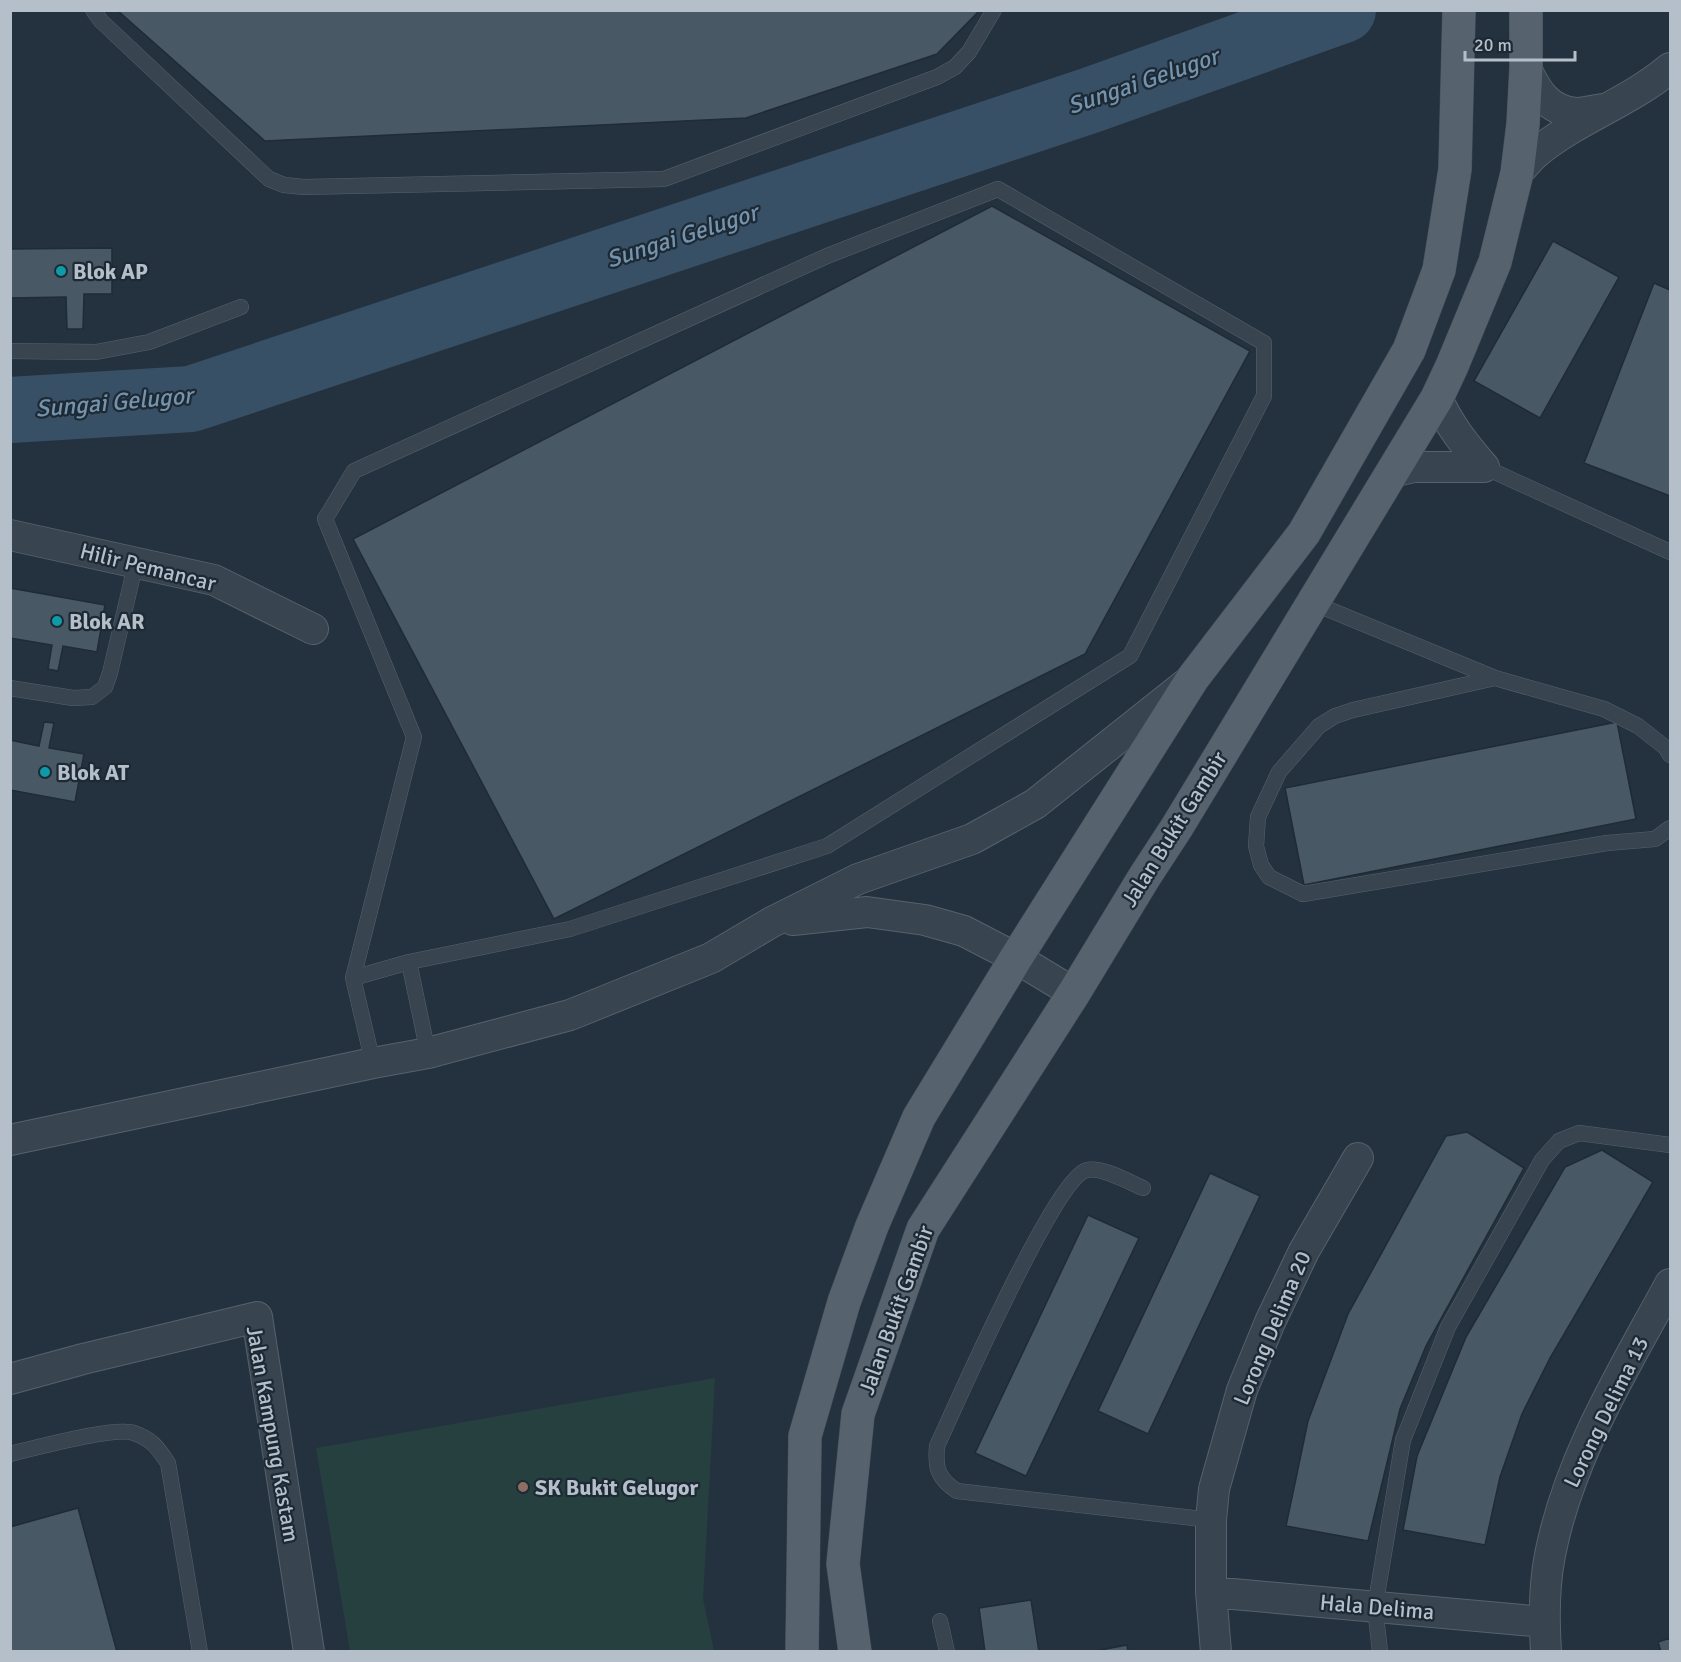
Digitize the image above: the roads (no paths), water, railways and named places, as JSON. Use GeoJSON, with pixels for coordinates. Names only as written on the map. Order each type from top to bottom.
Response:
{"type":"FeatureCollection","features":[{"type":"Feature","properties":{"kind":"main road","name":"Jalan Bukit Gambir"},"geometry":{"type":"LineString","coordinates":[[802,1652],[805,1436],[844,1302],[872,1226],[919,1117],[1016,958],[1193,678],[1304,533],[1409,351],[1439,270],[1455,169],[1459,10]]}},
{"type":"Feature","properties":{"kind":"main road","name":"Jalan Bukit Gambir"},"geometry":{"type":"LineString","coordinates":[[855,1652],[843,1564],[858,1414],[923,1228],[1074,993],[1177,827],[1437,398],[1495,262],[1517,173],[1523,124],[1526,10]]}},
{"type":"Feature","properties":{"kind":"street"},"geometry":{"type":"LineString","coordinates":[[1526,68],[1534,86],[1545,100],[1557,108],[1575,113],[1607,108]]}},
{"type":"Feature","properties":{"kind":"street"},"geometry":{"type":"LineString","coordinates":[[1517,173],[1534,154],[1671,68]]}},
{"type":"Feature","properties":{"kind":"street"},"geometry":{"type":"LineString","coordinates":[[1437,398],[1457,435],[1484,467]]}},
{"type":"Feature","properties":{"kind":"street"},"geometry":{"type":"LineString","coordinates":[[1392,472],[1414,467],[1484,467]]}},
{"type":"Feature","properties":{"kind":"street","name":"Hilir Pemancar"},"geometry":{"type":"LineString","coordinates":[[10,535],[213,580],[313,629]]}},
{"type":"Feature","properties":{"kind":"street"},"geometry":{"type":"LineString","coordinates":[[10,1140],[428,1053],[570,1015],[711,958],[772,922],[858,879],[972,839],[1035,804],[1193,678]]}},
{"type":"Feature","properties":{"kind":"street"},"geometry":{"type":"LineString","coordinates":[[772,922],[867,912],[925,920],[964,931],[1016,958],[1074,993]]}},
{"type":"Feature","properties":{"kind":"street","name":"Lorong Delima 20"},"geometry":{"type":"LineString","coordinates":[[1216,1652],[1211,1592],[1210,1520],[1214,1489],[1242,1390],[1270,1322],[1304,1251],[1358,1158]]}},
{"type":"Feature","properties":{"kind":"street","name":"Lorong Delima 13"},"geometry":{"type":"LineString","coordinates":[[1546,1652],[1544,1622],[1549,1558],[1559,1513],[1581,1453],[1605,1403],[1671,1284]]}},
{"type":"Feature","properties":{"kind":"street","name":"Jalan Kampung Kastam"},"geometry":{"type":"LineString","coordinates":[[10,1379],[257,1317],[309,1652]]}},
{"type":"Feature","properties":{"kind":"street","name":"Hala Delima"},"geometry":{"type":"LineString","coordinates":[[1211,1592],[1544,1622]]}},
{"type":"Feature","properties":{"kind":"lane"},"geometry":{"type":"LineString","coordinates":[[93,10],[101,21],[269,179],[284,185],[304,187],[664,180],[937,77],[955,67],[969,52],[994,10]]}},
{"type":"Feature","properties":{"kind":"lane"},"geometry":{"type":"LineString","coordinates":[[353,978],[409,962],[570,929],[827,846],[1130,656],[1264,396],[1264,343],[998,189],[827,255],[354,471],[325,519],[414,737],[353,978],[374,1063]]}},
{"type":"Feature","properties":{"kind":"lane"},"geometry":{"type":"LineString","coordinates":[[10,351],[96,352],[149,342],[241,307]]}},
{"type":"Feature","properties":{"kind":"lane"},"geometry":{"type":"LineString","coordinates":[[1484,467],[1671,552]]}},
{"type":"Feature","properties":{"kind":"lane"},"geometry":{"type":"LineString","coordinates":[[10,688],[73,698],[92,697],[105,687],[136,562]]}},
{"type":"Feature","properties":{"kind":"lane"},"geometry":{"type":"LineString","coordinates":[[1313,603],[1495,678],[1604,710],[1638,726],[1666,748],[1671,755]]}},
{"type":"Feature","properties":{"kind":"lane"},"geometry":{"type":"LineString","coordinates":[[1495,678],[1353,710],[1335,716],[1319,726],[1279,772],[1258,817],[1256,846],[1261,865],[1269,877],[1303,894],[1607,843],[1655,839],[1671,828]]}},
{"type":"Feature","properties":{"kind":"lane"},"geometry":{"type":"LineString","coordinates":[[409,962],[428,1053]]}},
{"type":"Feature","properties":{"kind":"lane"},"geometry":{"type":"LineString","coordinates":[[1380,1652],[1375,1607],[1403,1440],[1448,1327],[1542,1160],[1559,1141],[1579,1133],[1671,1145]]}},
{"type":"Feature","properties":{"kind":"lane"},"geometry":{"type":"LineString","coordinates":[[1143,1188],[1098,1170],[1086,1170],[1071,1181],[1020,1268],[937,1446],[936,1461],[946,1484],[957,1491],[1210,1520]]}},
{"type":"Feature","properties":{"kind":"lane"},"geometry":{"type":"LineString","coordinates":[[10,1454],[100,1433],[132,1431],[154,1443],[168,1463],[200,1652]]}},
{"type":"Feature","properties":{"kind":"lane"},"geometry":{"type":"LineString","coordinates":[[940,1621],[947,1652]]}},
{"type":"Feature","properties":{"kind":"waterway","name":"Sungai Gelugor"},"geometry":{"type":"LineString","coordinates":[[10,410],[191,399],[1091,100],[1343,10]]}},
{"type":"Feature","properties":{"kind":"place","name":"Blok AP"},"geometry":{"type":"Point","coordinates":[61,271]}},
{"type":"Feature","properties":{"kind":"place","name":"Blok AR"},"geometry":{"type":"Point","coordinates":[57,621]}},
{"type":"Feature","properties":{"kind":"place","name":"Blok AT"},"geometry":{"type":"Point","coordinates":[45,772]}},
{"type":"Feature","properties":{"kind":"place","name":"SK Bukit Gelugor"},"geometry":{"type":"Point","coordinates":[523,1487]}}]}
